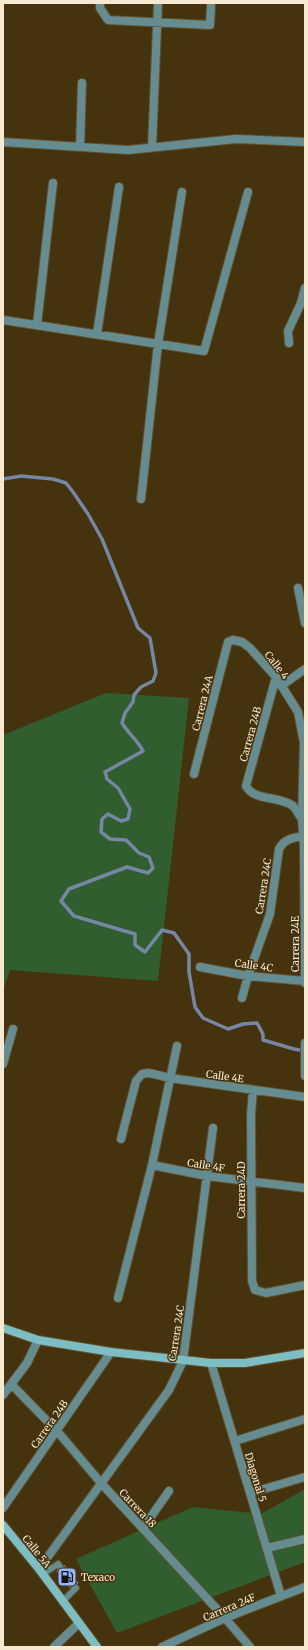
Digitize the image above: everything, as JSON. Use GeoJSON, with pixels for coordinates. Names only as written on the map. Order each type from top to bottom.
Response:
{"type":"FeatureCollection","features":[{"type":"Feature","properties":{"kind":"street"},"geometry":{"type":"LineString","coordinates":[[100,3],[100,8],[103,15],[108,20],[210,25],[211,6]]}},
{"type":"Feature","properties":{"kind":"street"},"geometry":{"type":"LineString","coordinates":[[152,147],[158,3]]}},
{"type":"Feature","properties":{"kind":"street"},"geometry":{"type":"LineString","coordinates":[[80,147],[82,83]]}},
{"type":"Feature","properties":{"kind":"street"},"geometry":{"type":"LineString","coordinates":[[3,142],[128,150],[236,139],[305,142]]}},
{"type":"Feature","properties":{"kind":"street"},"geometry":{"type":"LineString","coordinates":[[37,325],[54,183]]}},
{"type":"Feature","properties":{"kind":"street"},"geometry":{"type":"LineString","coordinates":[[97,334],[119,187]]}},
{"type":"Feature","properties":{"kind":"street"},"geometry":{"type":"LineString","coordinates":[[140,499],[158,344],[182,192]]}},
{"type":"Feature","properties":{"kind":"street"},"geometry":{"type":"LineString","coordinates":[[3,320],[204,351],[248,192]]}},
{"type":"Feature","properties":{"kind":"street"},"geometry":{"type":"LineString","coordinates":[[289,343],[288,331],[301,303],[305,288]]}},
{"type":"Feature","properties":{"kind":"street"},"geometry":{"type":"LineString","coordinates":[[298,588],[305,623]]}},
{"type":"Feature","properties":{"kind":"street","name":"Calle 4"},"geometry":{"type":"LineString","coordinates":[[233,640],[242,642],[250,648],[276,678],[298,712],[304,743],[302,819]]}},
{"type":"Feature","properties":{"kind":"street","name":"Carrera 24A"},"geometry":{"type":"LineString","coordinates":[[194,774],[225,650],[228,642],[233,640]]}},
{"type":"Feature","properties":{"kind":"street"},"geometry":{"type":"LineString","coordinates":[[281,686],[305,669]]}},
{"type":"Feature","properties":{"kind":"street","name":"Carrera 24B"},"geometry":{"type":"LineString","coordinates":[[276,678],[246,786],[253,794],[290,804],[294,807],[302,819]]}},
{"type":"Feature","properties":{"kind":"street"},"geometry":{"type":"LineString","coordinates":[[302,819],[305,905]]}},
{"type":"Feature","properties":{"kind":"street","name":"Carrera 24C"},"geometry":{"type":"LineString","coordinates":[[242,998],[248,976],[270,914],[279,849],[286,840],[303,836]]}},
{"type":"Feature","properties":{"kind":"street","name":"Carrera 24E"},"geometry":{"type":"LineString","coordinates":[[305,905],[305,982]]}},
{"type":"Feature","properties":{"kind":"street","name":"Calle 4C"},"geometry":{"type":"LineString","coordinates":[[200,967],[248,976],[305,982]]}},
{"type":"Feature","properties":{"kind":"street"},"geometry":{"type":"LineString","coordinates":[[3,1064],[13,1029]]}},
{"type":"Feature","properties":{"kind":"street"},"geometry":{"type":"LineString","coordinates":[[305,1043],[305,1076]]}},
{"type":"Feature","properties":{"kind":"street"},"geometry":{"type":"LineString","coordinates":[[118,1298],[152,1165],[177,1046]]}},
{"type":"Feature","properties":{"kind":"street","name":"Calle 4E"},"geometry":{"type":"LineString","coordinates":[[121,1139],[136,1081],[142,1074],[150,1073],[170,1078],[305,1097]]}},
{"type":"Feature","properties":{"kind":"street","name":"Carrera 24D"},"geometry":{"type":"LineString","coordinates":[[253,1090],[251,1114],[252,1281],[255,1290],[266,1293],[305,1285]]}},
{"type":"Feature","properties":{"kind":"street","name":"Carrera 24C"},"geometry":{"type":"LineString","coordinates":[[41,1571],[101,1483],[169,1390],[183,1361],[213,1128]]}},
{"type":"Feature","properties":{"kind":"street","name":"Calle 4F"},"geometry":{"type":"LineString","coordinates":[[152,1165],[207,1176],[305,1188]]}},
{"type":"Feature","properties":{"kind":"street"},"geometry":{"type":"LineString","coordinates":[[3,1328],[38,1340],[111,1352],[183,1361],[211,1363],[245,1362],[305,1352]]}},
{"type":"Feature","properties":{"kind":"street"},"geometry":{"type":"LineString","coordinates":[[3,1395],[27,1363],[38,1340]]}},
{"type":"Feature","properties":{"kind":"street","name":"Carrera 24B"},"geometry":{"type":"LineString","coordinates":[[3,1508],[111,1352]]}},
{"type":"Feature","properties":{"kind":"street","name":"Diagonal 5"},"geometry":{"type":"LineString","coordinates":[[211,1363],[281,1596]]}},
{"type":"Feature","properties":{"kind":"street","name":"Carrera 18"},"geometry":{"type":"LineString","coordinates":[[11,1384],[57,1431],[101,1483],[250,1647]]}},
{"type":"Feature","properties":{"kind":"street"},"geometry":{"type":"LineString","coordinates":[[234,1441],[305,1419]]}},
{"type":"Feature","properties":{"kind":"street"},"geometry":{"type":"LineString","coordinates":[[250,1493],[305,1477]]}},
{"type":"Feature","properties":{"kind":"street"},"geometry":{"type":"LineString","coordinates":[[143,1528],[169,1491]]}},
{"type":"Feature","properties":{"kind":"street","name":"Calle 5A"},"geometry":{"type":"LineString","coordinates":[[3,1525],[41,1571],[97,1647]]}},
{"type":"Feature","properties":{"kind":"street"},"geometry":{"type":"LineString","coordinates":[[267,1548],[305,1539]]}},
{"type":"Feature","properties":{"kind":"street","name":"Carrera 24F"},"geometry":{"type":"LineString","coordinates":[[162,1647],[225,1618],[305,1587]]}},
{"type":"Feature","properties":{"kind":"street"},"geometry":{"type":"LineString","coordinates":[[54,1647],[79,1623]]}},
{"type":"Feature","properties":{"kind":"lane"},"geometry":{"type":"LineString","coordinates":[[41,1571],[58,1564],[61,1568]]}},
{"type":"Feature","properties":{"kind":"lane"},"geometry":{"type":"LineString","coordinates":[[63,1601],[76,1588],[74,1586]]}},
{"type":"Feature","properties":{"kind":"green space"},"geometry":{"type":"Polygon","coordinates":[[[106,693],[189,698],[158,981],[10,970],[3,991],[3,735],[106,693]]]}},
{"type":"Feature","properties":{"kind":"green space"},"geometry":{"type":"Polygon","coordinates":[[[305,1489],[305,1562],[117,1633],[76,1559],[193,1507],[261,1514],[305,1489]]]}},
{"type":"Feature","properties":{"kind":"building","name":"Texaco"},"geometry":{"type":"Polygon","coordinates":[[[64,1565],[78,1583],[71,1589],[57,1571],[64,1565]]]}},
{"type":"Feature","properties":{"kind":"waterway"},"geometry":{"type":"LineString","coordinates":[[3,479],[21,476],[53,479],[66,483],[88,514],[102,539],[138,628],[150,638],[156,673],[153,681],[141,687],[134,695],[133,702],[125,713],[122,723],[143,751],[105,772],[107,779],[118,788],[130,809],[128,819],[121,821],[108,814],[102,819],[101,832],[110,839],[126,840],[139,853],[149,857],[153,868],[148,873],[127,867],[69,889],[61,901],[74,916],[135,934],[135,945],[145,952],[162,930],[174,933],[189,954],[189,972],[195,1007],[203,1018],[228,1029],[243,1024],[257,1023],[263,1034],[263,1040],[305,1051]]}},
{"type":"Feature","properties":{"kind":"place","name":"Texaco"},"geometry":{"type":"Point","coordinates":[67,1577]}}]}
